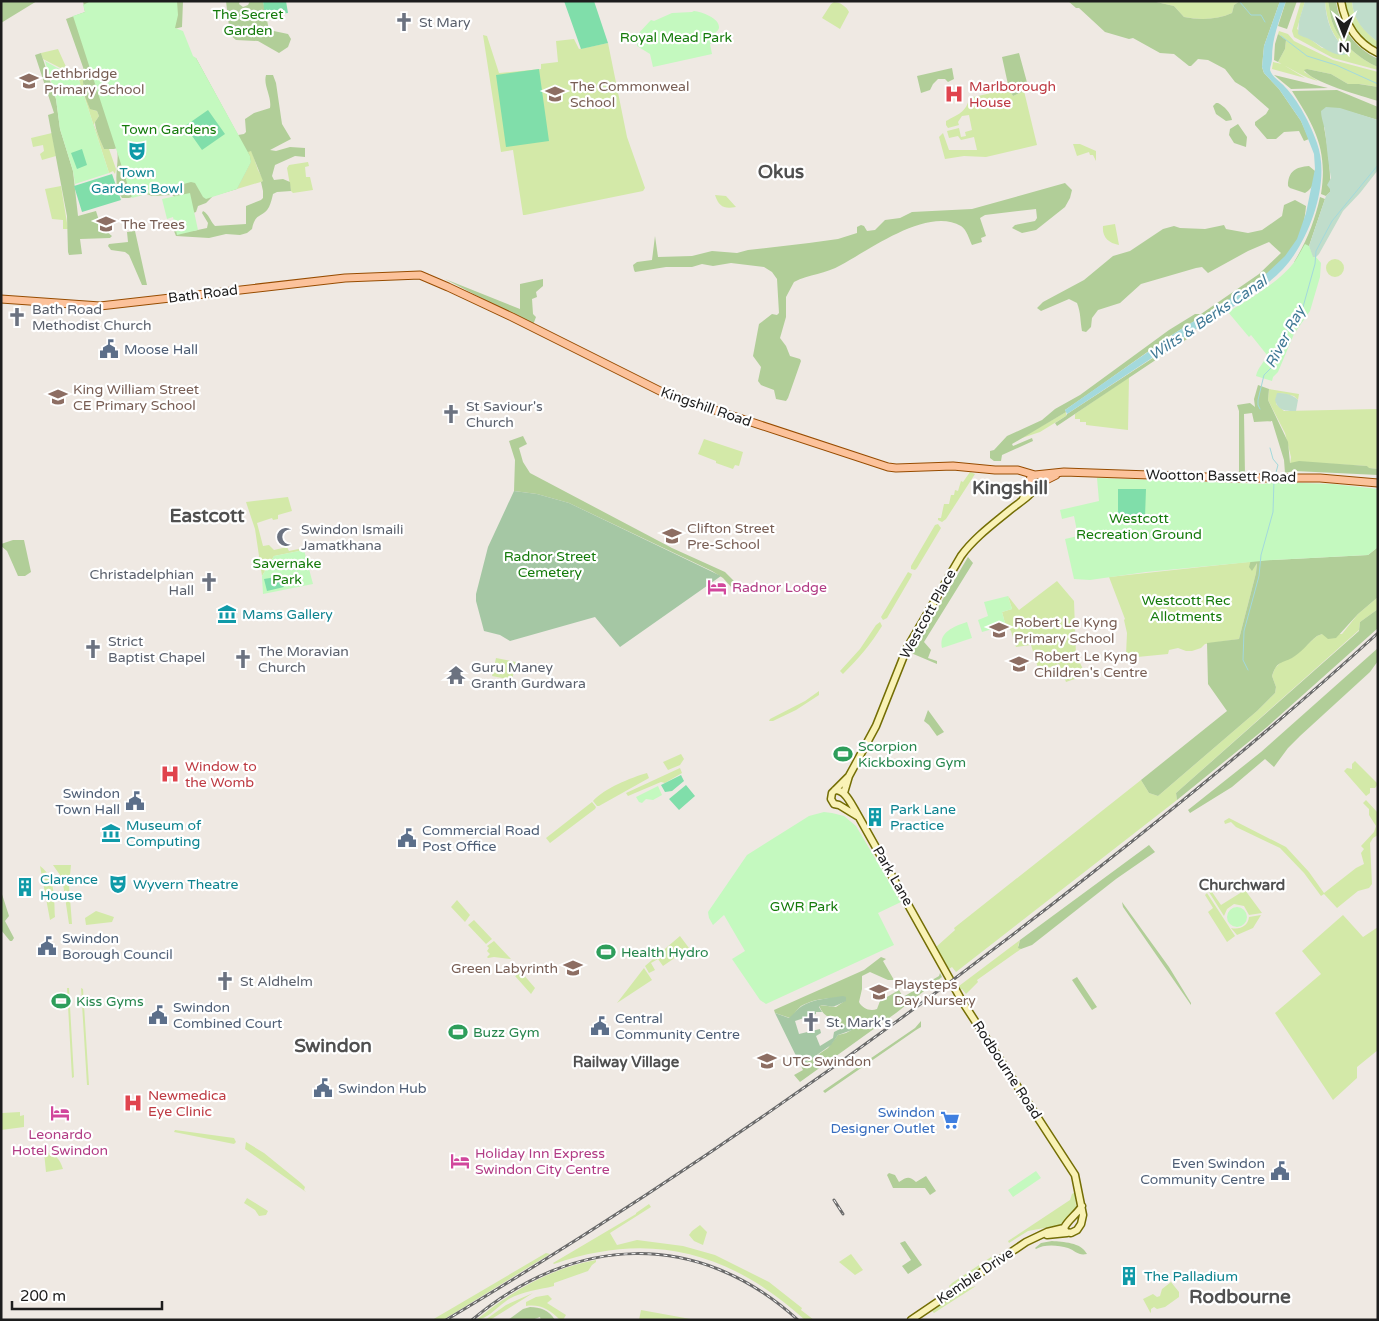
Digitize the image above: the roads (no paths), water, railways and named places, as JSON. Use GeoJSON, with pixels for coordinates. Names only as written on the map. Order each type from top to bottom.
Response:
{"type":"FeatureCollection","features":[{"type":"Feature","properties":{"kind":"main road"},"geometry":{"type":"LineString","coordinates":[[1341,1],[1346,19],[1352,31],[1361,42],[1378,53]]}},
{"type":"Feature","properties":{"kind":"main road","name":"Bath Road"},"geometry":{"type":"LineString","coordinates":[[1,299],[100,306],[375,276],[420,275]]}},
{"type":"Feature","properties":{"kind":"main road","name":"Kingshill Road"},"geometry":{"type":"LineString","coordinates":[[420,275],[448,286],[512,317],[644,384],[710,409],[888,467],[953,466],[1021,471],[1033,478]]}},
{"type":"Feature","properties":{"kind":"main road","name":"Wootton Bassett Road"},"geometry":{"type":"LineString","coordinates":[[1033,478],[1064,472],[1236,478],[1334,479],[1378,483]]}},
{"type":"Feature","properties":{"kind":"main road","name":"Wootton Bassett Road"},"geometry":{"type":"LineString","coordinates":[[1039,483],[1064,472]]}},
{"type":"Feature","properties":{"kind":"main road"},"geometry":{"type":"LineString","coordinates":[[1033,478],[1040,479],[1039,483]]}},
{"type":"Feature","properties":{"kind":"main road","name":"Westcott Place"},"geometry":{"type":"LineString","coordinates":[[1023,500],[1033,478]]}},
{"type":"Feature","properties":{"kind":"main road","name":"Westcott Place"},"geometry":{"type":"LineString","coordinates":[[845,795],[849,776],[876,726],[907,648],[958,560],[969,546],[1031,494],[1039,483]]}},
{"type":"Feature","properties":{"kind":"main road","name":"Westcott Place"},"geometry":{"type":"LineString","coordinates":[[835,790],[849,776]]}},
{"type":"Feature","properties":{"kind":"main road"},"geometry":{"type":"LineString","coordinates":[[835,790],[840,790],[845,795],[844,802],[839,805],[834,804],[831,800],[831,795],[835,790]]}},
{"type":"Feature","properties":{"kind":"main road","name":"Park Lane"},"geometry":{"type":"LineString","coordinates":[[845,795],[926,936]]}},
{"type":"Feature","properties":{"kind":"main road","name":"Park Lane"},"geometry":{"type":"LineString","coordinates":[[839,805],[858,817]]}},
{"type":"Feature","properties":{"kind":"main road","name":"Rodbourne Road"},"geometry":{"type":"LineString","coordinates":[[926,936],[965,1005],[1075,1174],[1083,1217],[1079,1226]]}},
{"type":"Feature","properties":{"kind":"main road"},"geometry":{"type":"LineString","coordinates":[[1066,1230],[1082,1206]]}},
{"type":"Feature","properties":{"kind":"main road"},"geometry":{"type":"LineString","coordinates":[[1071,1220],[1076,1220],[1079,1226]]}},
{"type":"Feature","properties":{"kind":"main road","name":"Kemble Drive"},"geometry":{"type":"LineString","coordinates":[[911,1320],[1014,1250],[1047,1232],[1066,1230],[1074,1232],[1079,1226]]}},
{"type":"Feature","properties":{"kind":"water","name":"Wilts & Berks Canal"},"geometry":{"type":"Polygon","coordinates":[[[1280,1],[1286,1],[1278,23],[1270,70],[1290,92],[1304,113],[1317,143],[1321,158],[1320,192],[1302,242],[1293,257],[1274,278],[1241,302],[1196,329],[1067,414],[1065,410],[1175,333],[1267,273],[1285,256],[1297,239],[1306,213],[1315,169],[1314,154],[1301,121],[1279,89],[1264,73],[1262,67],[1264,46],[1280,1]]]}},
{"type":"Feature","properties":{"kind":"waterway","name":"River Ray"},"geometry":{"type":"LineString","coordinates":[[1239,1],[1251,15],[1261,15],[1265,22]]}},
{"type":"Feature","properties":{"kind":"waterway","name":"River Ray"},"geometry":{"type":"LineString","coordinates":[[1281,36],[1307,56],[1336,65],[1378,84]]}},
{"type":"Feature","properties":{"kind":"waterway","name":"River Ray"},"geometry":{"type":"LineString","coordinates":[[1260,409],[1258,400],[1264,375],[1274,365],[1276,352],[1287,329],[1303,307],[1315,264],[1316,251],[1332,221],[1378,165]]}},
{"type":"Feature","properties":{"kind":"waterway","name":"River Ray"},"geometry":{"type":"LineString","coordinates":[[1270,448],[1273,459],[1278,465],[1275,476]]}},
{"type":"Feature","properties":{"kind":"waterway","name":"River Ray"},"geometry":{"type":"LineString","coordinates":[[1248,670],[1243,660],[1244,631],[1259,576],[1261,555],[1273,512],[1274,480]]}},
{"type":"Feature","properties":{"kind":"railway"},"geometry":{"type":"LineString","coordinates":[[446,1320],[530,1269],[695,1162],[857,1050],[936,992],[1015,933],[1165,815],[1273,726],[1378,633]]}},
{"type":"Feature","properties":{"kind":"railway"},"geometry":{"type":"LineString","coordinates":[[834,1200],[843,1214]]}},
{"type":"Feature","properties":{"kind":"railway"},"geometry":{"type":"LineString","coordinates":[[472,1320],[511,1292],[552,1271],[594,1258],[636,1254],[678,1257],[719,1270],[759,1290],[798,1320]]}},
{"type":"Feature","properties":{"kind":"place","name":"St Mary"},"geometry":{"type":"Point","coordinates":[404,22]}},
{"type":"Feature","properties":{"kind":"place","name":"Lethbridge Primary School"},"geometry":{"type":"Point","coordinates":[29,81]}},
{"type":"Feature","properties":{"kind":"place","name":"The Commonweal School"},"geometry":{"type":"Point","coordinates":[555,94]}},
{"type":"Feature","properties":{"kind":"place","name":"Marlborough House"},"geometry":{"type":"Point","coordinates":[954,94]}},
{"type":"Feature","properties":{"kind":"place","name":"Town Gardens Bowl"},"geometry":{"type":"Point","coordinates":[137,151]}},
{"type":"Feature","properties":{"kind":"place","name":"The Trees"},"geometry":{"type":"Point","coordinates":[106,224]}},
{"type":"Feature","properties":{"kind":"place","name":"Bath Road Methodist Church"},"geometry":{"type":"Point","coordinates":[17,317]}},
{"type":"Feature","properties":{"kind":"place","name":"Moose Hall"},"geometry":{"type":"Point","coordinates":[109,349]}},
{"type":"Feature","properties":{"kind":"place","name":"King William Street CE Primary School"},"geometry":{"type":"Point","coordinates":[58,397]}},
{"type":"Feature","properties":{"kind":"place","name":"St Saviour's Church"},"geometry":{"type":"Point","coordinates":[451,414]}},
{"type":"Feature","properties":{"kind":"place","name":"Clifton Street Pre-School"},"geometry":{"type":"Point","coordinates":[672,536]}},
{"type":"Feature","properties":{"kind":"place","name":"Swindon Ismaili Jamatkhana"},"geometry":{"type":"Point","coordinates":[286,537]}},
{"type":"Feature","properties":{"kind":"place","name":"Christadelphian Hall"},"geometry":{"type":"Point","coordinates":[209,582]}},
{"type":"Feature","properties":{"kind":"place","name":"Radnor Lodge"},"geometry":{"type":"Point","coordinates":[717,587]}},
{"type":"Feature","properties":{"kind":"place","name":"Mams Gallery"},"geometry":{"type":"Point","coordinates":[227,614]}},
{"type":"Feature","properties":{"kind":"place","name":"Robert Le Kyng Primary School"},"geometry":{"type":"Point","coordinates":[999,630]}},
{"type":"Feature","properties":{"kind":"place","name":"Strict Baptist Chapel"},"geometry":{"type":"Point","coordinates":[93,649]}},
{"type":"Feature","properties":{"kind":"place","name":"The Moravian Church"},"geometry":{"type":"Point","coordinates":[243,659]}},
{"type":"Feature","properties":{"kind":"place","name":"Robert Le Kyng Children's Centre"},"geometry":{"type":"Point","coordinates":[1019,664]}},
{"type":"Feature","properties":{"kind":"place","name":"Guru Maney Granth Gurdwara"},"geometry":{"type":"Point","coordinates":[456,675]}},
{"type":"Feature","properties":{"kind":"place","name":"Scorpion Kickboxing Gym"},"geometry":{"type":"Point","coordinates":[843,754]}},
{"type":"Feature","properties":{"kind":"place","name":"Window to the Womb"},"geometry":{"type":"Point","coordinates":[170,774]}},
{"type":"Feature","properties":{"kind":"place","name":"Swindon Town Hall"},"geometry":{"type":"Point","coordinates":[135,801]}},
{"type":"Feature","properties":{"kind":"place","name":"Park Lane Practice"},"geometry":{"type":"Point","coordinates":[875,817]}},
{"type":"Feature","properties":{"kind":"place","name":"Museum of Computing"},"geometry":{"type":"Point","coordinates":[111,833]}},
{"type":"Feature","properties":{"kind":"place","name":"Commercial Road Post Office"},"geometry":{"type":"Point","coordinates":[407,838]}},
{"type":"Feature","properties":{"kind":"place","name":"Wyvern Theatre"},"geometry":{"type":"Point","coordinates":[118,884]}},
{"type":"Feature","properties":{"kind":"place","name":"Clarence House"},"geometry":{"type":"Point","coordinates":[25,887]}},
{"type":"Feature","properties":{"kind":"place","name":"Swindon Borough Council"},"geometry":{"type":"Point","coordinates":[47,946]}},
{"type":"Feature","properties":{"kind":"place","name":"Health Hydro"},"geometry":{"type":"Point","coordinates":[606,952]}},
{"type":"Feature","properties":{"kind":"place","name":"Green Labyrinth"},"geometry":{"type":"Point","coordinates":[573,968]}},
{"type":"Feature","properties":{"kind":"place","name":"St Aldhelm"},"geometry":{"type":"Point","coordinates":[225,981]}},
{"type":"Feature","properties":{"kind":"place","name":"Playsteps Day Nursery"},"geometry":{"type":"Point","coordinates":[879,992]}},
{"type":"Feature","properties":{"kind":"place","name":"Kiss Gyms"},"geometry":{"type":"Point","coordinates":[61,1001]}},
{"type":"Feature","properties":{"kind":"place","name":"Swindon Combined Court"},"geometry":{"type":"Point","coordinates":[158,1015]}},
{"type":"Feature","properties":{"kind":"place","name":"St. Mark's"},"geometry":{"type":"Point","coordinates":[811,1022]}},
{"type":"Feature","properties":{"kind":"place","name":"Central Community Centre"},"geometry":{"type":"Point","coordinates":[600,1026]}},
{"type":"Feature","properties":{"kind":"place","name":"Buzz Gym"},"geometry":{"type":"Point","coordinates":[458,1032]}},
{"type":"Feature","properties":{"kind":"place","name":"UTC Swindon"},"geometry":{"type":"Point","coordinates":[767,1061]}},
{"type":"Feature","properties":{"kind":"place","name":"Swindon Hub"},"geometry":{"type":"Point","coordinates":[323,1088]}},
{"type":"Feature","properties":{"kind":"place","name":"Newmedica Eye Clinic"},"geometry":{"type":"Point","coordinates":[133,1103]}},
{"type":"Feature","properties":{"kind":"place","name":"Leonardo Hotel Swindon"},"geometry":{"type":"Point","coordinates":[60,1113]}},
{"type":"Feature","properties":{"kind":"place","name":"Swindon Designer Outlet"},"geometry":{"type":"Point","coordinates":[950,1120]}},
{"type":"Feature","properties":{"kind":"place","name":"Holiday Inn Express Swindon City Centre"},"geometry":{"type":"Point","coordinates":[460,1161]}},
{"type":"Feature","properties":{"kind":"place","name":"Even Swindon Community Centre"},"geometry":{"type":"Point","coordinates":[1280,1171]}},
{"type":"Feature","properties":{"kind":"place","name":"The Palladium"},"geometry":{"type":"Point","coordinates":[1129,1276]}},
{"type":"Feature","properties":{"kind":"district","name":"Okus"},"geometry":{"type":"Point","coordinates":[781,172]}},
{"type":"Feature","properties":{"kind":"district","name":"Kingshill"},"geometry":{"type":"Point","coordinates":[1010,488]}},
{"type":"Feature","properties":{"kind":"district","name":"Eastcott"},"geometry":{"type":"Point","coordinates":[207,516]}},
{"type":"Feature","properties":{"kind":"district","name":"Churchward"},"geometry":{"type":"Point","coordinates":[1242,885]}},
{"type":"Feature","properties":{"kind":"district","name":"Swindon"},"geometry":{"type":"Point","coordinates":[333,1046]}},
{"type":"Feature","properties":{"kind":"district","name":"Railway Village"},"geometry":{"type":"Point","coordinates":[626,1062]}},
{"type":"Feature","properties":{"kind":"district","name":"Rodbourne"},"geometry":{"type":"Point","coordinates":[1240,1297]}},
{"type":"Feature","properties":{"kind":"park label","name":"The Secret Garden"},"geometry":{"type":"Point","coordinates":[248,22]}},
{"type":"Feature","properties":{"kind":"park label","name":"Royal Mead Park"},"geometry":{"type":"Point","coordinates":[676,37]}},
{"type":"Feature","properties":{"kind":"park label","name":"Town Gardens"},"geometry":{"type":"Point","coordinates":[169,129]}},
{"type":"Feature","properties":{"kind":"park label","name":"Westcott Recreation Ground"},"geometry":{"type":"Point","coordinates":[1139,526]}},
{"type":"Feature","properties":{"kind":"park label","name":"Radnor Street Cemetery"},"geometry":{"type":"Point","coordinates":[550,564]}},
{"type":"Feature","properties":{"kind":"park label","name":"Savernake Park"},"geometry":{"type":"Point","coordinates":[287,572]}},
{"type":"Feature","properties":{"kind":"park label","name":"Westcott Rec Allotments"},"geometry":{"type":"Point","coordinates":[1186,608]}},
{"type":"Feature","properties":{"kind":"park label","name":"GWR Park"},"geometry":{"type":"Point","coordinates":[804,906]}}]}
